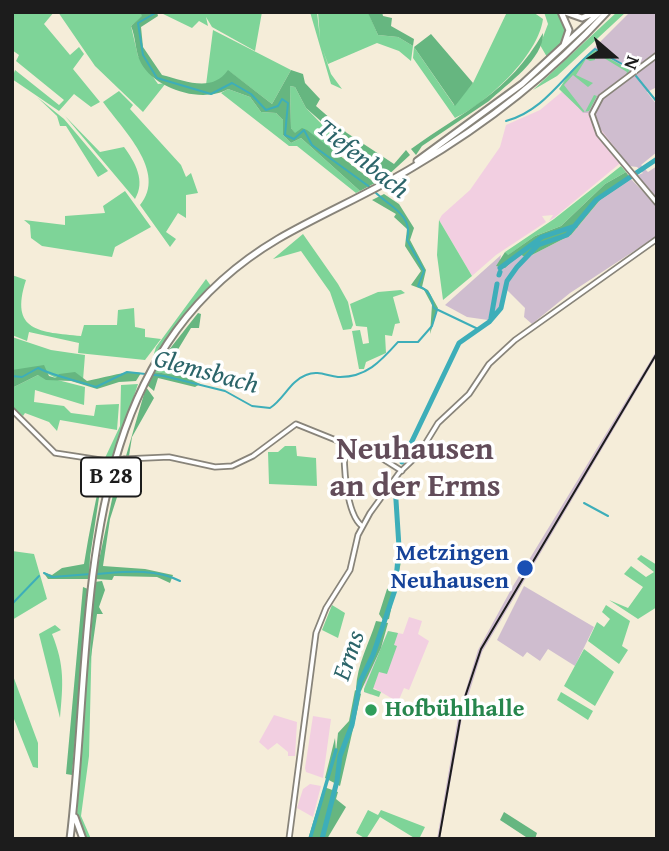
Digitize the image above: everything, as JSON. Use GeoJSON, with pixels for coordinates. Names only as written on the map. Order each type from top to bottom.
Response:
{"type":"FeatureCollection","features":[{"type":"Feature","properties":{"kind":"main road"},"geometry":{"type":"LineString","coordinates":[[563,12],[582,18],[603,13]]}},
{"type":"Feature","properties":{"kind":"main road"},"geometry":{"type":"LineString","coordinates":[[562,49],[569,30],[563,12]]}},
{"type":"Feature","properties":{"kind":"main road","name":"B 28"},"geometry":{"type":"LineString","coordinates":[[398,175],[486,112],[603,13]]}},
{"type":"Feature","properties":{"kind":"main road","name":"B 28"},"geometry":{"type":"LineString","coordinates":[[70,839],[94,563],[111,476],[139,394],[162,350],[189,313],[224,278],[267,246],[398,175],[505,104],[603,13]]}},
{"type":"Feature","properties":{"kind":"main road"},"geometry":{"type":"LineString","coordinates":[[74,811],[83,839]]}},
{"type":"Feature","properties":{"kind":"street"},"geometry":{"type":"LineString","coordinates":[[657,55],[601,97],[592,111],[596,129],[633,178],[657,203]]}},
{"type":"Feature","properties":{"kind":"street"},"geometry":{"type":"LineString","coordinates":[[289,839],[316,633],[326,608],[350,570],[362,526],[402,471],[419,454],[438,423],[470,392],[489,364],[504,349],[620,263],[657,239]]}},
{"type":"Feature","properties":{"kind":"street"},"geometry":{"type":"LineString","coordinates":[[12,410],[55,453],[107,461],[173,457],[207,465],[238,464],[296,424],[383,459],[402,471]]}},
{"type":"Feature","properties":{"kind":"street"},"geometry":{"type":"LineString","coordinates":[[345,444],[343,465],[351,510],[362,526]]}},
{"type":"Feature","properties":{"kind":"shaded area"},"geometry":{"type":"Polygon","coordinates":[[[630,12],[657,12],[657,87],[647,92],[657,105],[657,152],[641,165],[648,172],[657,166],[657,198],[636,176],[643,173],[637,167],[629,166],[600,128],[595,113],[583,113],[561,87],[570,72],[630,12]]]}},
{"type":"Feature","properties":{"kind":"shaded area"},"geometry":{"type":"Polygon","coordinates":[[[564,90],[586,113],[589,111],[624,160],[554,218],[549,221],[553,215],[542,216],[546,222],[496,255],[472,276],[439,220],[470,190],[500,147],[506,125],[540,110],[564,90]]]}},
{"type":"Feature","properties":{"kind":"shaded area"},"geometry":{"type":"Polygon","coordinates":[[[631,179],[657,206],[657,236],[570,293],[532,324],[524,317],[525,308],[505,288],[501,304],[488,320],[467,317],[445,305],[501,255],[500,260],[520,254],[526,258],[571,235],[600,200],[631,179]]]}},
{"type":"Feature","properties":{"kind":"shaded area"},"geometry":{"type":"Polygon","coordinates":[[[657,350],[657,356],[482,652],[463,712],[440,839],[437,839],[459,712],[478,650],[513,586],[657,350]]]}},
{"type":"Feature","properties":{"kind":"shaded area"},"geometry":{"type":"Polygon","coordinates":[[[524,586],[594,627],[575,666],[548,649],[540,661],[527,652],[523,657],[497,640],[524,586]]]}},
{"type":"Feature","properties":{"kind":"shaded area"},"geometry":{"type":"Polygon","coordinates":[[[409,617],[422,621],[418,634],[429,641],[409,690],[404,688],[398,702],[374,688],[371,695],[364,692],[365,682],[388,631],[403,634],[409,617]]]}},
{"type":"Feature","properties":{"kind":"shaded area"},"geometry":{"type":"Polygon","coordinates":[[[274,715],[297,722],[295,756],[288,756],[288,752],[277,743],[268,750],[259,742],[274,715]]]}},
{"type":"Feature","properties":{"kind":"shaded area"},"geometry":{"type":"Polygon","coordinates":[[[313,716],[331,719],[323,778],[306,772],[305,768],[313,716]]]}},
{"type":"Feature","properties":{"kind":"shaded area"},"geometry":{"type":"Polygon","coordinates":[[[310,784],[321,786],[313,817],[297,808],[303,789],[310,784]]]}},
{"type":"Feature","properties":{"kind":"green space"},"geometry":{"type":"Polygon","coordinates":[[[12,12],[54,12],[44,24],[70,55],[79,47],[84,54],[73,69],[100,102],[91,107],[74,94],[59,111],[12,79],[15,70],[59,105],[64,100],[16,61],[19,55],[12,50],[12,12]]]}},
{"type":"Feature","properties":{"kind":"green space"},"geometry":{"type":"Polygon","coordinates":[[[58,12],[140,12],[143,16],[131,26],[138,56],[158,84],[166,83],[143,112],[95,66],[58,12]]]}},
{"type":"Feature","properties":{"kind":"green space"},"geometry":{"type":"Polygon","coordinates":[[[140,12],[157,12],[158,16],[141,27],[143,47],[162,75],[206,83],[222,77],[228,70],[272,104],[291,70],[303,74],[305,83],[320,99],[316,106],[347,133],[394,164],[406,150],[410,155],[385,178],[346,150],[332,131],[306,108],[295,87],[290,86],[291,128],[295,133],[302,128],[307,130],[375,183],[360,191],[301,138],[291,143],[283,135],[283,120],[276,113],[261,112],[250,97],[228,89],[205,95],[193,94],[168,87],[157,80],[141,63],[131,26],[142,16],[140,12]]]}},
{"type":"Feature","properties":{"kind":"green space"},"geometry":{"type":"Polygon","coordinates":[[[159,12],[262,12],[255,51],[212,27],[206,17],[208,26],[199,21],[192,28],[159,12]]]}},
{"type":"Feature","properties":{"kind":"green space"},"geometry":{"type":"Polygon","coordinates":[[[310,12],[317,12],[320,39],[318,12],[368,12],[378,35],[398,37],[413,46],[411,61],[399,51],[377,43],[328,64],[323,50],[331,74],[342,89],[331,84],[310,12]]]}},
{"type":"Feature","properties":{"kind":"green space"},"geometry":{"type":"Polygon","coordinates":[[[382,12],[383,16],[392,18],[391,26],[414,39],[413,46],[398,37],[378,35],[368,13],[382,12]]]}},
{"type":"Feature","properties":{"kind":"green space"},"geometry":{"type":"Polygon","coordinates":[[[507,12],[533,12],[543,19],[532,48],[495,90],[455,118],[413,58],[414,47],[454,105],[473,83],[507,12]]]}},
{"type":"Feature","properties":{"kind":"green space"},"geometry":{"type":"Polygon","coordinates":[[[544,12],[559,12],[565,27],[565,38],[547,57],[540,45],[548,24],[544,12]]]}},
{"type":"Feature","properties":{"kind":"green space"},"geometry":{"type":"Polygon","coordinates":[[[617,12],[626,12],[557,76],[533,90],[617,12]]]}},
{"type":"Feature","properties":{"kind":"green space"},"geometry":{"type":"Polygon","coordinates":[[[213,30],[291,70],[272,104],[230,72],[220,81],[206,85],[213,30]]]}},
{"type":"Feature","properties":{"kind":"green space"},"geometry":{"type":"Polygon","coordinates":[[[543,33],[538,52],[523,70],[489,101],[422,146],[416,155],[411,149],[500,86],[529,54],[543,33]]]}},
{"type":"Feature","properties":{"kind":"green space"},"geometry":{"type":"Polygon","coordinates":[[[431,34],[473,83],[455,106],[414,47],[431,34]]]}},
{"type":"Feature","properties":{"kind":"green space"},"geometry":{"type":"Polygon","coordinates":[[[594,50],[630,70],[626,75],[627,72],[595,54],[595,60],[586,59],[576,75],[593,83],[588,87],[573,75],[564,85],[585,112],[559,89],[571,71],[594,50]]]}},
{"type":"Feature","properties":{"kind":"green space"},"geometry":{"type":"Polygon","coordinates":[[[290,86],[295,87],[306,108],[340,143],[333,152],[295,134],[291,128],[290,86]]]}},
{"type":"Feature","properties":{"kind":"green space"},"geometry":{"type":"Polygon","coordinates":[[[228,89],[250,97],[261,112],[276,113],[283,120],[283,135],[291,143],[301,138],[360,191],[356,193],[297,146],[289,146],[221,93],[228,89]]]}},
{"type":"Feature","properties":{"kind":"green space"},"geometry":{"type":"Polygon","coordinates":[[[119,91],[133,105],[130,109],[181,165],[186,177],[191,173],[198,193],[186,195],[186,218],[178,213],[166,232],[176,239],[170,247],[140,205],[147,192],[149,179],[146,165],[139,151],[103,102],[119,91]]]}},
{"type":"Feature","properties":{"kind":"green space"},"geometry":{"type":"Polygon","coordinates":[[[594,95],[597,96],[589,111],[585,112],[594,95]]]}},
{"type":"Feature","properties":{"kind":"green space"},"geometry":{"type":"Polygon","coordinates":[[[37,97],[64,119],[108,171],[98,177],[66,126],[60,126],[57,116],[37,97]]]}},
{"type":"Feature","properties":{"kind":"green space"},"geometry":{"type":"Polygon","coordinates":[[[65,116],[100,152],[124,147],[135,165],[139,179],[135,199],[65,116]]]}},
{"type":"Feature","properties":{"kind":"green space"},"geometry":{"type":"Polygon","coordinates":[[[621,166],[626,172],[605,184],[561,226],[535,236],[507,256],[505,252],[554,219],[621,166]]]}},
{"type":"Feature","properties":{"kind":"green space"},"geometry":{"type":"Polygon","coordinates":[[[626,172],[631,179],[600,200],[571,235],[526,258],[520,254],[505,268],[496,266],[505,252],[508,255],[535,236],[561,226],[605,184],[626,172]]]}},
{"type":"Feature","properties":{"kind":"green space"},"geometry":{"type":"Polygon","coordinates":[[[125,191],[151,227],[115,247],[112,257],[42,246],[31,238],[30,225],[24,220],[65,225],[65,216],[105,213],[103,206],[125,191]]]}},
{"type":"Feature","properties":{"kind":"green space"},"geometry":{"type":"Polygon","coordinates":[[[384,194],[399,204],[414,228],[410,240],[426,270],[422,287],[428,290],[438,308],[430,334],[432,305],[424,290],[411,285],[421,271],[405,246],[407,229],[394,217],[396,214],[372,200],[384,194]]]}},
{"type":"Feature","properties":{"kind":"green space"},"geometry":{"type":"Polygon","coordinates":[[[439,220],[472,276],[443,300],[437,255],[439,220]]]}},
{"type":"Feature","properties":{"kind":"green space"},"geometry":{"type":"Polygon","coordinates":[[[303,234],[348,302],[353,325],[351,329],[343,330],[330,292],[301,251],[273,259],[303,234]]]}},
{"type":"Feature","properties":{"kind":"green space"},"geometry":{"type":"Polygon","coordinates":[[[12,275],[26,280],[22,297],[25,320],[41,330],[81,336],[84,325],[117,325],[118,310],[134,308],[135,327],[145,329],[145,337],[161,339],[145,360],[78,353],[79,343],[29,332],[27,341],[12,335],[12,275]]]}},
{"type":"Feature","properties":{"kind":"green space"},"geometry":{"type":"Polygon","coordinates":[[[206,279],[211,286],[152,360],[156,347],[206,279]]]}},
{"type":"Feature","properties":{"kind":"green space"},"geometry":{"type":"Polygon","coordinates":[[[401,290],[405,293],[393,297],[400,323],[395,324],[392,336],[385,335],[386,353],[366,362],[364,369],[359,369],[352,331],[360,330],[363,344],[369,343],[367,327],[356,326],[350,304],[378,292],[401,290]]]}},
{"type":"Feature","properties":{"kind":"green space"},"geometry":{"type":"Polygon","coordinates":[[[198,313],[201,314],[199,328],[191,328],[171,361],[161,360],[198,313]]]}},
{"type":"Feature","properties":{"kind":"green space"},"geometry":{"type":"Polygon","coordinates":[[[12,337],[51,350],[85,355],[83,380],[56,378],[34,367],[19,372],[12,370],[12,337]]]}},
{"type":"Feature","properties":{"kind":"green space"},"geometry":{"type":"Polygon","coordinates":[[[161,360],[188,366],[184,376],[154,372],[161,360]]]}},
{"type":"Feature","properties":{"kind":"green space"},"geometry":{"type":"Polygon","coordinates":[[[44,365],[49,376],[56,378],[59,374],[75,372],[87,381],[122,373],[141,373],[136,381],[119,382],[97,389],[71,381],[46,380],[38,375],[12,388],[12,370],[44,365]]]}},
{"type":"Feature","properties":{"kind":"green space"},"geometry":{"type":"Polygon","coordinates":[[[154,372],[184,376],[200,384],[195,387],[158,378],[154,391],[147,385],[154,372]]]}},
{"type":"Feature","properties":{"kind":"green space"},"geometry":{"type":"Polygon","coordinates":[[[38,375],[85,387],[84,405],[35,390],[34,402],[64,406],[71,413],[94,416],[96,405],[119,404],[117,430],[60,420],[57,431],[49,422],[25,413],[23,416],[12,407],[12,388],[38,375]]]}},
{"type":"Feature","properties":{"kind":"green space"},"geometry":{"type":"Polygon","coordinates":[[[138,384],[114,457],[105,458],[120,426],[121,385],[138,384]]]}},
{"type":"Feature","properties":{"kind":"green space"},"geometry":{"type":"Polygon","coordinates":[[[146,387],[154,398],[132,437],[129,456],[126,456],[146,387]]]}},
{"type":"Feature","properties":{"kind":"green space"},"geometry":{"type":"Polygon","coordinates":[[[285,446],[296,446],[297,456],[316,458],[317,486],[269,484],[268,452],[278,452],[285,446]]]}},
{"type":"Feature","properties":{"kind":"green space"},"geometry":{"type":"Polygon","coordinates":[[[128,463],[110,519],[103,566],[145,569],[173,575],[170,583],[157,577],[114,576],[112,580],[95,579],[117,476],[124,464],[128,463]]]}},
{"type":"Feature","properties":{"kind":"green space"},"geometry":{"type":"Polygon","coordinates":[[[103,466],[111,466],[100,491],[89,579],[48,579],[43,572],[52,575],[62,568],[84,564],[103,466]]]}},
{"type":"Feature","properties":{"kind":"green space"},"geometry":{"type":"Polygon","coordinates":[[[12,551],[34,554],[47,599],[12,620],[12,551]]]}},
{"type":"Feature","properties":{"kind":"green space"},"geometry":{"type":"Polygon","coordinates":[[[641,555],[657,565],[657,607],[638,619],[609,600],[628,608],[643,587],[624,574],[631,566],[646,577],[654,572],[637,559],[641,555]]]}},
{"type":"Feature","properties":{"kind":"green space"},"geometry":{"type":"Polygon","coordinates":[[[401,562],[389,619],[383,620],[379,614],[387,589],[391,587],[401,562]]]}},
{"type":"Feature","properties":{"kind":"green space"},"geometry":{"type":"Polygon","coordinates":[[[102,581],[105,590],[99,607],[103,614],[97,614],[90,664],[94,582],[102,581]]]}},
{"type":"Feature","properties":{"kind":"green space"},"geometry":{"type":"Polygon","coordinates":[[[83,587],[88,589],[72,775],[66,774],[83,587]]]}},
{"type":"Feature","properties":{"kind":"green space"},"geometry":{"type":"Polygon","coordinates":[[[93,590],[89,756],[81,816],[91,839],[85,839],[77,823],[77,813],[93,590]]]}},
{"type":"Feature","properties":{"kind":"green space"},"geometry":{"type":"Polygon","coordinates":[[[332,605],[345,613],[338,638],[322,630],[332,605]]]}},
{"type":"Feature","properties":{"kind":"green space"},"geometry":{"type":"Polygon","coordinates":[[[606,605],[630,621],[622,646],[628,650],[619,664],[588,641],[597,622],[604,627],[610,619],[602,612],[606,605]]]}},
{"type":"Feature","properties":{"kind":"green space"},"geometry":{"type":"Polygon","coordinates":[[[376,621],[388,623],[381,648],[361,691],[356,689],[359,671],[376,621]]]}},
{"type":"Feature","properties":{"kind":"green space"},"geometry":{"type":"Polygon","coordinates":[[[55,625],[61,630],[52,634],[62,675],[60,718],[39,634],[55,625]]]}},
{"type":"Feature","properties":{"kind":"green space"},"geometry":{"type":"Polygon","coordinates":[[[388,631],[398,633],[394,645],[397,646],[387,674],[379,672],[373,689],[381,692],[379,697],[364,692],[364,689],[388,631]]]}},
{"type":"Feature","properties":{"kind":"green space"},"geometry":{"type":"Polygon","coordinates":[[[584,649],[614,672],[595,706],[564,686],[584,649]]]}},
{"type":"Feature","properties":{"kind":"green space"},"geometry":{"type":"Polygon","coordinates":[[[12,673],[38,743],[38,768],[33,767],[12,714],[12,673]]]}},
{"type":"Feature","properties":{"kind":"green space"},"geometry":{"type":"Polygon","coordinates":[[[355,690],[361,694],[340,786],[325,778],[335,738],[336,752],[338,733],[349,721],[355,690]]]}},
{"type":"Feature","properties":{"kind":"green space"},"geometry":{"type":"Polygon","coordinates":[[[561,692],[593,711],[588,720],[557,700],[561,692]]]}},
{"type":"Feature","properties":{"kind":"green space"},"geometry":{"type":"Polygon","coordinates":[[[324,787],[338,792],[336,799],[346,807],[327,839],[308,839],[324,787]]]}},
{"type":"Feature","properties":{"kind":"green space"},"geometry":{"type":"Polygon","coordinates":[[[368,810],[378,815],[381,810],[425,827],[419,839],[416,839],[380,817],[366,839],[356,833],[368,810]]]}},
{"type":"Feature","properties":{"kind":"green space"},"geometry":{"type":"Polygon","coordinates":[[[504,812],[537,833],[535,839],[529,839],[500,820],[504,812]]]}},
{"type":"Feature","properties":{"kind":"waterway","name":"Tiefenbach"},"geometry":{"type":"LineString","coordinates":[[157,12],[138,23],[143,55],[157,78],[211,94],[232,83],[251,94],[266,110],[278,106],[282,99],[288,103],[285,135],[294,139],[304,130],[312,145],[371,188]]}},
{"type":"Feature","properties":{"kind":"waterway"},"geometry":{"type":"LineString","coordinates":[[506,121],[532,109],[595,49],[631,69]]}},
{"type":"Feature","properties":{"kind":"waterway"},"geometry":{"type":"LineString","coordinates":[[636,76],[657,102]]}},
{"type":"Feature","properties":{"kind":"waterway","name":"Erms"},"geometry":{"type":"LineString","coordinates":[[402,462],[459,343],[489,322],[501,308],[507,281],[517,267],[538,245],[567,235],[596,200],[657,159]]}},
{"type":"Feature","properties":{"kind":"waterway","name":"Tiefenbach"},"geometry":{"type":"LineString","coordinates":[[375,192],[404,218],[408,231],[407,240],[424,271],[418,286],[428,292],[434,308],[478,329]]}},
{"type":"Feature","properties":{"kind":"waterway","name":"Erms"},"geometry":{"type":"LineString","coordinates":[[500,268],[542,237],[575,226]]}},
{"type":"Feature","properties":{"kind":"waterway","name":"Erms"},"geometry":{"type":"LineString","coordinates":[[491,318],[497,284]]}},
{"type":"Feature","properties":{"kind":"waterway","name":"Glemsbach"},"geometry":{"type":"LineString","coordinates":[[12,376],[22,377],[38,368],[96,387],[127,372],[164,376],[225,391],[252,406],[270,408],[296,381],[306,375],[357,375],[379,362],[398,342],[418,342],[432,326],[437,310]]}},
{"type":"Feature","properties":{"kind":"waterway","name":"Erms"},"geometry":{"type":"LineString","coordinates":[[322,839],[337,781],[340,756],[352,725],[360,682],[373,655],[395,590],[399,547],[395,485]]}},
{"type":"Feature","properties":{"kind":"waterway"},"geometry":{"type":"LineString","coordinates":[[584,503],[608,516]]}},
{"type":"Feature","properties":{"kind":"waterway"},"geometry":{"type":"LineString","coordinates":[[44,573],[52,577],[91,574]]}},
{"type":"Feature","properties":{"kind":"waterway"},"geometry":{"type":"LineString","coordinates":[[97,574],[150,573],[180,581]]}},
{"type":"Feature","properties":{"kind":"waterway"},"geometry":{"type":"LineString","coordinates":[[12,604],[39,576]]}},
{"type":"Feature","properties":{"kind":"waterway"},"geometry":{"type":"LineString","coordinates":[[310,839],[336,750]]}},
{"type":"Feature","properties":{"kind":"railway"},"geometry":{"type":"LineString","coordinates":[[439,839],[463,703],[481,649],[657,353]]}},
{"type":"Feature","properties":{"kind":"place","name":"Metzingen Neuhausen"},"geometry":{"type":"Point","coordinates":[525,568]}},
{"type":"Feature","properties":{"kind":"place","name":"Hofbühlhalle"},"geometry":{"type":"Point","coordinates":[371,710]}},
{"type":"Feature","properties":{"kind":"district","name":"Neuhausen an der Erms"},"geometry":{"type":"Point","coordinates":[415,470]}}]}
